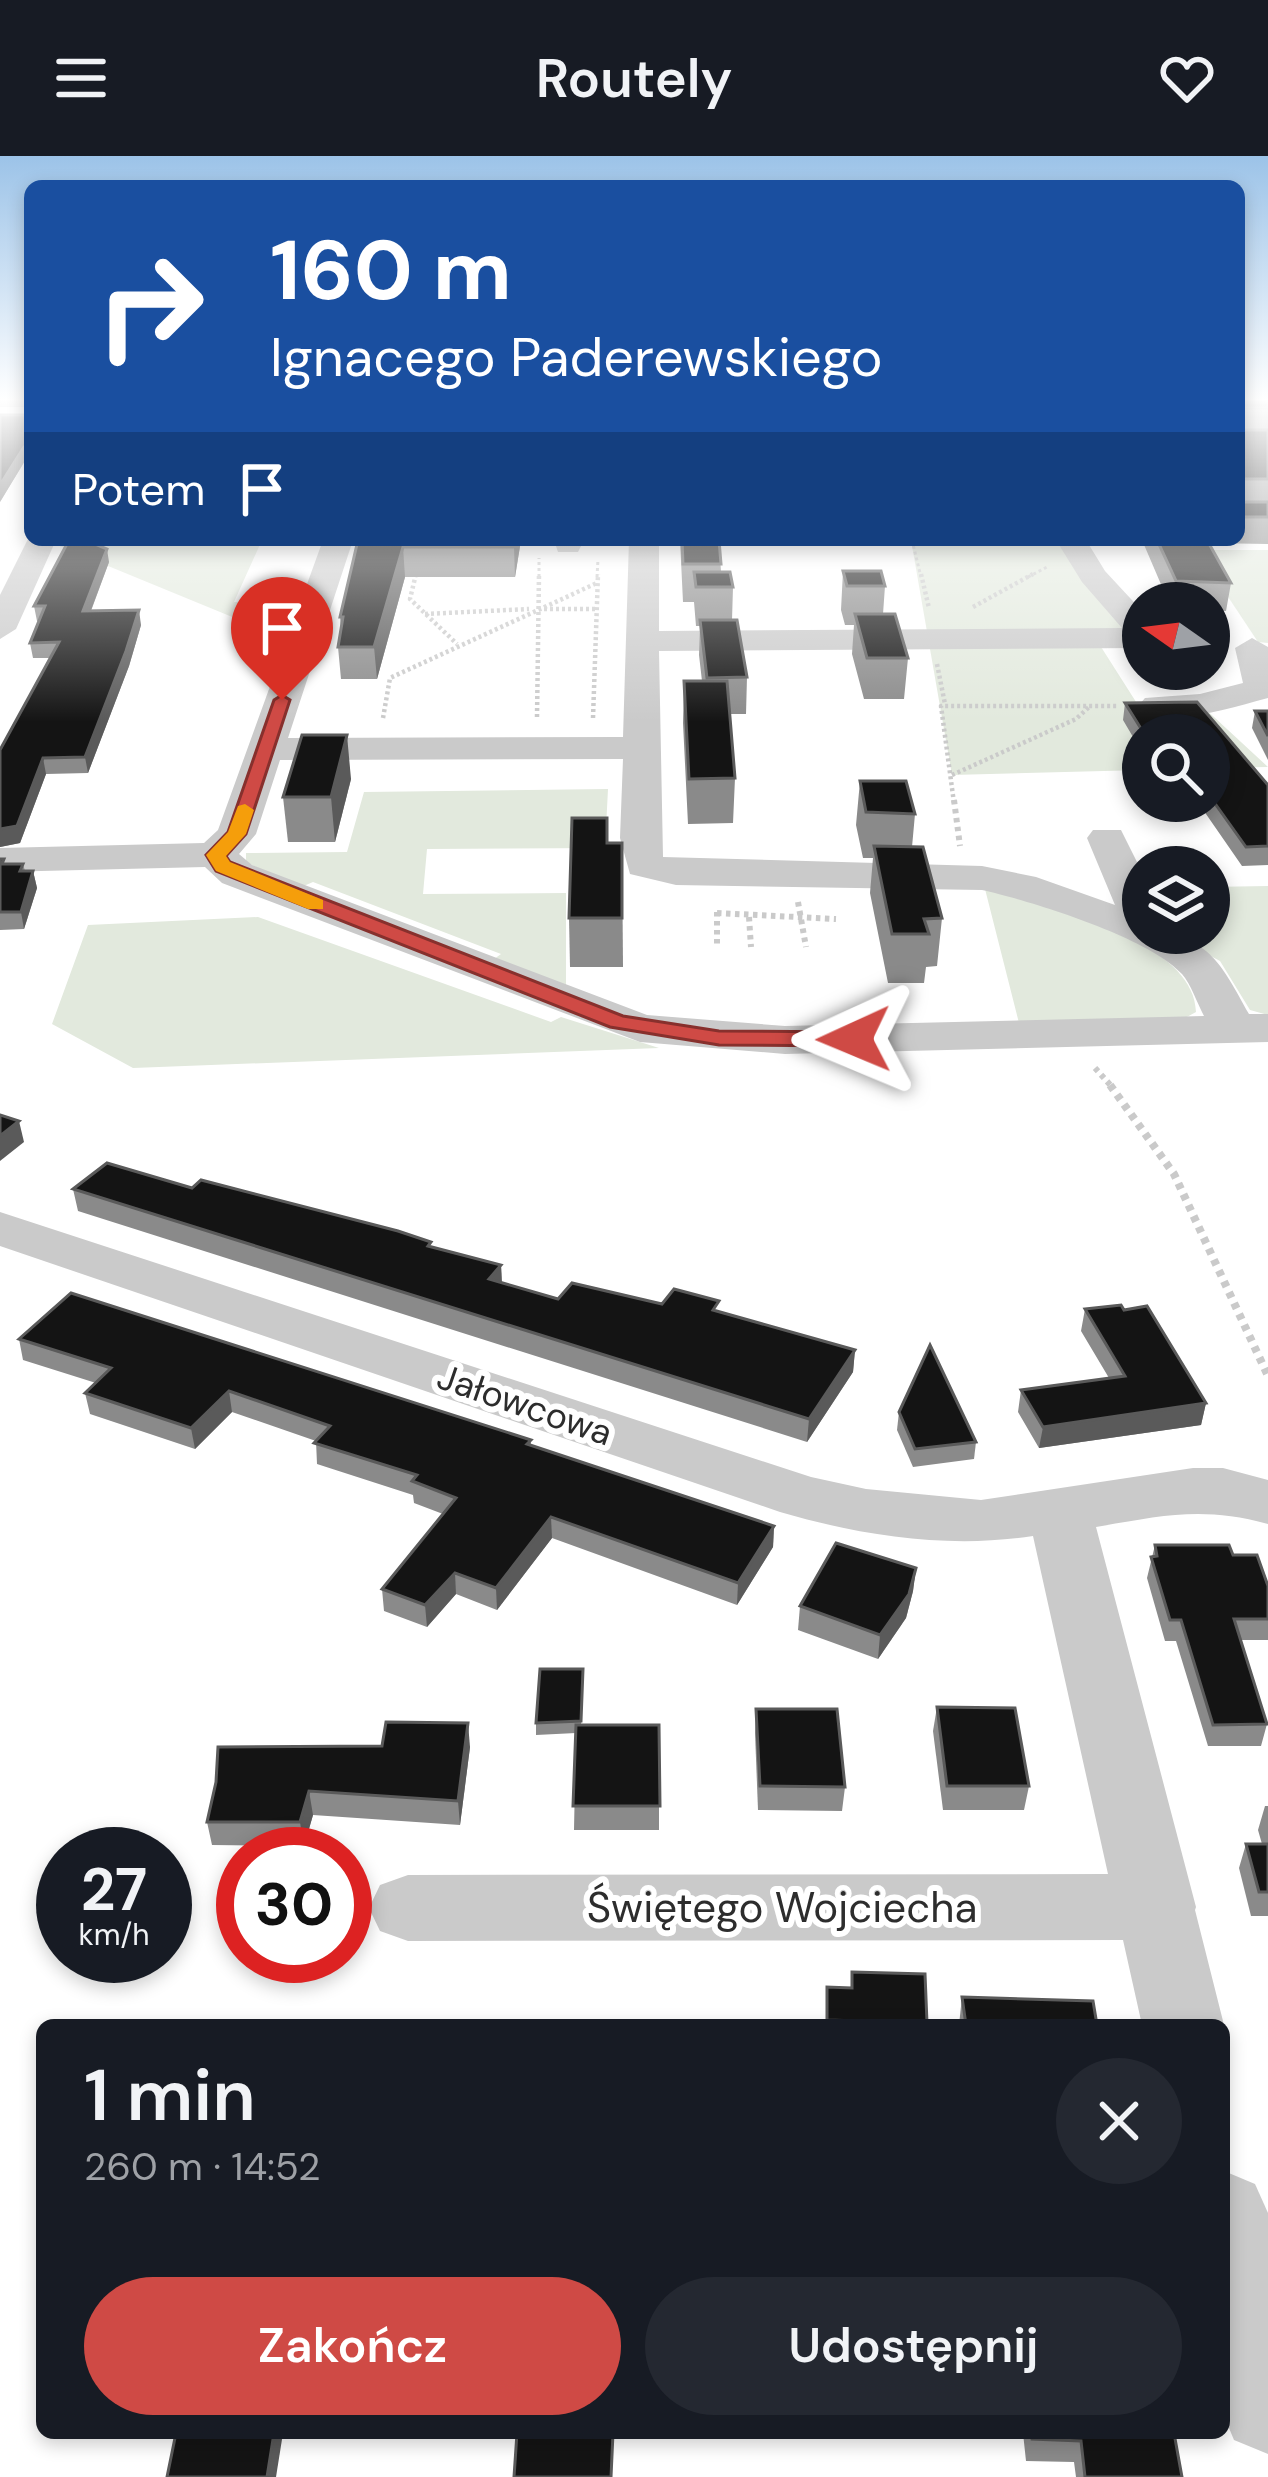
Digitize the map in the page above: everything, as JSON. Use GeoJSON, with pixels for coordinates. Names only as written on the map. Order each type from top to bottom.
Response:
{"type":"FeatureCollection","features":[{"type":"Feature","properties":{"kind":"street"},"geometry":{"type":"LineString","coordinates":[[0,629],[25,546]]}},
{"type":"Feature","properties":{"kind":"street"},"geometry":{"type":"LineString","coordinates":[[0,860],[215,855],[236,834],[336,546]]}},
{"type":"Feature","properties":{"kind":"street"},"geometry":{"type":"LineString","coordinates":[[644,546],[644,866],[722,881],[982,878],[1122,920]]}},
{"type":"Feature","properties":{"kind":"street"},"geometry":{"type":"LineString","coordinates":[[1074,546],[1122,608]]}},
{"type":"Feature","properties":{"kind":"street"},"geometry":{"type":"LineString","coordinates":[[682,606],[683,641]]}},
{"type":"Feature","properties":{"kind":"street"},"geometry":{"type":"LineString","coordinates":[[644,641],[1122,635]]}},
{"type":"Feature","properties":{"kind":"street"},"geometry":{"type":"LineString","coordinates":[[1157,705],[1201,705],[1262,689],[1260,649],[1230,646]]}},
{"type":"Feature","properties":{"kind":"street"},"geometry":{"type":"LineString","coordinates":[[1211,690],[1252,721]]}},
{"type":"Feature","properties":{"kind":"street"},"geometry":{"type":"LineString","coordinates":[[271,733],[383,718],[593,718],[641,733]]}},
{"type":"Feature","properties":{"kind":"street"},"geometry":{"type":"LineString","coordinates":[[271,733],[641,733]]}},
{"type":"Feature","properties":{"kind":"street"},"geometry":{"type":"LineString","coordinates":[[1107,838],[1122,874]]}},
{"type":"Feature","properties":{"kind":"street"},"geometry":{"type":"LineString","coordinates":[[215,855],[223,866],[253,880],[640,1028],[784,1040],[1251,1028]]}},
{"type":"Feature","properties":{"kind":"street"},"geometry":{"type":"LineString","coordinates":[[1183,954],[1200,966],[1251,1028]]}},
{"type":"Feature","properties":{"kind":"street","name":"Jałowcowa"},"geometry":{"type":"LineString","coordinates":[[0,1228],[802,1497],[866,1511],[981,1522],[1060,1513],[1146,1494],[1253,1488]]}},
{"type":"Feature","properties":{"kind":"street"},"geometry":{"type":"LineString","coordinates":[[1060,1513],[1182,2019]]}},
{"type":"Feature","properties":{"kind":"street","name":"Świętego Wojciecha"},"geometry":{"type":"LineString","coordinates":[[408,1908],[1156,1907]]}},
{"type":"Feature","properties":{"kind":"street"},"geometry":{"type":"LineString","coordinates":[[1230,2240],[1268,2406]]}},
{"type":"Feature","properties":{"kind":"path"},"geometry":{"type":"LineString","coordinates":[[955,617],[1074,546]]}},
{"type":"Feature","properties":{"kind":"path"},"geometry":{"type":"LineString","coordinates":[[537,718],[539,560]]}},
{"type":"Feature","properties":{"kind":"path"},"geometry":{"type":"LineString","coordinates":[[593,718],[598,560]]}},
{"type":"Feature","properties":{"kind":"path"},"geometry":{"type":"LineString","coordinates":[[420,561],[410,599],[457,644]]}},
{"type":"Feature","properties":{"kind":"path"},"geometry":{"type":"LineString","coordinates":[[383,718],[390,678],[597,583]]}},
{"type":"Feature","properties":{"kind":"path"},"geometry":{"type":"LineString","coordinates":[[424,614],[596,609]]}},
{"type":"Feature","properties":{"kind":"path"},"geometry":{"type":"LineString","coordinates":[[960,849],[940,706],[1157,705]]}},
{"type":"Feature","properties":{"kind":"path"},"geometry":{"type":"LineString","coordinates":[[952,775],[1076,719],[1089,706]]}},
{"type":"Feature","properties":{"kind":"path"},"geometry":{"type":"LineString","coordinates":[[722,881],[749,913],[751,947]]}},
{"type":"Feature","properties":{"kind":"path"},"geometry":{"type":"LineString","coordinates":[[717,946],[722,881]]}},
{"type":"Feature","properties":{"kind":"path"},"geometry":{"type":"LineString","coordinates":[[798,893],[806,947]]}},
{"type":"Feature","properties":{"kind":"path"},"geometry":{"type":"LineString","coordinates":[[749,917],[836,919]]}},
{"type":"Feature","properties":{"kind":"path"},"geometry":{"type":"LineString","coordinates":[[1060,1033],[1134,1107],[1205,1234],[1268,1376]]}},
{"type":"Feature","properties":{"kind":"shaded area"},"geometry":{"type":"Polygon","coordinates":[[[59,546],[259,546],[234,602],[287,602],[276,635],[59,546]]]}},
{"type":"Feature","properties":{"kind":"shaded area"},"geometry":{"type":"Polygon","coordinates":[[[912,546],[1076,546],[1122,605],[1122,635],[1096,639],[1122,680],[1122,690],[1128,690],[1138,705],[1201,705],[1211,714],[1122,714],[1122,771],[952,775],[912,546]]]}},
{"type":"Feature","properties":{"kind":"shaded area"},"geometry":{"type":"Polygon","coordinates":[[[1197,550],[1268,550],[1268,643],[1258,642],[1230,600],[1230,582],[1218,582],[1197,550]]]}},
{"type":"Feature","properties":{"kind":"shaded area"},"geometry":{"type":"Polygon","coordinates":[[[1230,732],[1268,767],[1230,768],[1230,732]]]}},
{"type":"Feature","properties":{"kind":"shaded area"},"geometry":{"type":"Polygon","coordinates":[[[608,789],[605,848],[427,849],[423,894],[566,893],[566,989],[490,962],[501,954],[313,882],[299,888],[246,862],[246,853],[347,852],[364,792],[608,789]]]}},
{"type":"Feature","properties":{"kind":"shaded area"},"geometry":{"type":"Polygon","coordinates":[[[1268,886],[1268,1015],[1250,1010],[1220,961],[1207,954],[1230,954],[1230,887],[1268,886]]]}},
{"type":"Feature","properties":{"kind":"shaded area"},"geometry":{"type":"Polygon","coordinates":[[[985,889],[1111,929],[1122,934],[1122,954],[1157,954],[1189,987],[1196,1012],[1185,1018],[1019,1023],[985,889]]]}},
{"type":"Feature","properties":{"kind":"shaded area"},"geometry":{"type":"Polygon","coordinates":[[[258,917],[551,1022],[561,1017],[659,1048],[133,1068],[52,1024],[88,925],[258,917]]]}},
{"type":"Feature","properties":{"kind":"building"},"geometry":{"type":"Polygon","coordinates":[[[1245,505],[1268,505],[1268,517],[1245,517],[1245,505]]]}},
{"type":"Feature","properties":{"kind":"building"},"geometry":{"type":"Polygon","coordinates":[[[66,546],[100,546],[107,549],[83,611],[139,610],[85,757],[43,758],[17,826],[0,829],[0,750],[59,642],[30,643],[45,606],[34,606],[66,546]]]}},
{"type":"Feature","properties":{"kind":"building"},"geometry":{"type":"Polygon","coordinates":[[[357,546],[514,546],[403,547],[374,647],[338,647],[357,546]]]}},
{"type":"Feature","properties":{"kind":"building"},"geometry":{"type":"Polygon","coordinates":[[[682,546],[720,546],[721,564],[683,564],[682,546]]]}},
{"type":"Feature","properties":{"kind":"building"},"geometry":{"type":"Polygon","coordinates":[[[1160,546],[1210,546],[1231,583],[1176,581],[1160,546]]]}},
{"type":"Feature","properties":{"kind":"building"},"geometry":{"type":"Polygon","coordinates":[[[843,571],[881,571],[885,586],[847,586],[843,571]]]}},
{"type":"Feature","properties":{"kind":"building"},"geometry":{"type":"Polygon","coordinates":[[[694,572],[730,572],[733,587],[696,587],[694,572]]]}},
{"type":"Feature","properties":{"kind":"building"},"geometry":{"type":"Polygon","coordinates":[[[855,614],[895,614],[908,658],[867,658],[855,614]]]}},
{"type":"Feature","properties":{"kind":"building"},"geometry":{"type":"Polygon","coordinates":[[[700,620],[737,620],[747,677],[707,678],[700,620]]]}},
{"type":"Feature","properties":{"kind":"building"},"geometry":{"type":"Polygon","coordinates":[[[684,681],[727,681],[735,778],[689,779],[684,681]]]}},
{"type":"Feature","properties":{"kind":"building"},"geometry":{"type":"Polygon","coordinates":[[[1197,702],[1207,714],[1132,714],[1125,703],[1197,702]]]}},
{"type":"Feature","properties":{"kind":"building"},"geometry":{"type":"Polygon","coordinates":[[[1255,711],[1268,711],[1268,736],[1255,711]]]}},
{"type":"Feature","properties":{"kind":"building"},"geometry":{"type":"Polygon","coordinates":[[[302,735],[347,735],[331,797],[283,797],[302,735]]]}},
{"type":"Feature","properties":{"kind":"building"},"geometry":{"type":"Polygon","coordinates":[[[1230,741],[1268,785],[1268,846],[1246,847],[1228,822],[1230,741]]]}},
{"type":"Feature","properties":{"kind":"building"},"geometry":{"type":"Polygon","coordinates":[[[860,781],[906,781],[915,814],[866,812],[860,781]]]}},
{"type":"Feature","properties":{"kind":"building"},"geometry":{"type":"Polygon","coordinates":[[[572,818],[607,818],[607,843],[622,843],[622,918],[569,918],[572,818]]]}},
{"type":"Feature","properties":{"kind":"building"},"geometry":{"type":"Polygon","coordinates":[[[874,846],[923,847],[942,918],[924,919],[929,934],[892,934],[874,846]]]}},
{"type":"Feature","properties":{"kind":"building"},"geometry":{"type":"Polygon","coordinates":[[[0,859],[4,859],[2,864],[23,864],[20,871],[33,871],[21,912],[0,912],[0,859]]]}},
{"type":"Feature","properties":{"kind":"building"},"geometry":{"type":"Polygon","coordinates":[[[0,1115],[19,1121],[0,1136],[0,1115]]]}},
{"type":"Feature","properties":{"kind":"building"},"geometry":{"type":"Polygon","coordinates":[[[107,1163],[192,1188],[201,1180],[398,1231],[431,1242],[428,1246],[501,1265],[489,1279],[558,1299],[572,1283],[662,1304],[674,1289],[719,1301],[713,1310],[855,1350],[809,1419],[73,1189],[107,1163]]]}},
{"type":"Feature","properties":{"kind":"building"},"geometry":{"type":"Polygon","coordinates":[[[71,1293],[531,1440],[527,1444],[774,1526],[738,1583],[551,1517],[496,1588],[455,1573],[425,1605],[382,1589],[456,1498],[412,1481],[417,1475],[314,1443],[330,1426],[229,1391],[191,1428],[85,1393],[111,1368],[19,1339],[71,1293]]]}},
{"type":"Feature","properties":{"kind":"building"},"geometry":{"type":"Polygon","coordinates":[[[1121,1305],[1124,1310],[1147,1306],[1206,1403],[1043,1427],[1021,1390],[1125,1376],[1085,1309],[1121,1305]]]}},
{"type":"Feature","properties":{"kind":"building"},"geometry":{"type":"Polygon","coordinates":[[[930,1345],[976,1442],[915,1449],[899,1412],[930,1345]]]}},
{"type":"Feature","properties":{"kind":"building"},"geometry":{"type":"Polygon","coordinates":[[[836,1543],[916,1568],[909,1594],[880,1635],[800,1606],[836,1543]]]}},
{"type":"Feature","properties":{"kind":"building"},"geometry":{"type":"Polygon","coordinates":[[[1155,1545],[1229,1545],[1233,1555],[1257,1555],[1268,1586],[1268,1619],[1234,1619],[1267,1724],[1213,1725],[1181,1620],[1170,1620],[1151,1557],[1157,1556],[1155,1545]]]}},
{"type":"Feature","properties":{"kind":"building"},"geometry":{"type":"Polygon","coordinates":[[[540,1669],[583,1669],[581,1721],[536,1723],[540,1669]]]}},
{"type":"Feature","properties":{"kind":"building"},"geometry":{"type":"Polygon","coordinates":[[[937,1707],[1015,1708],[1029,1786],[947,1786],[937,1707]]]}},
{"type":"Feature","properties":{"kind":"building"},"geometry":{"type":"Polygon","coordinates":[[[756,1709],[837,1709],[845,1787],[760,1786],[756,1709]]]}},
{"type":"Feature","properties":{"kind":"building"},"geometry":{"type":"Polygon","coordinates":[[[386,1722],[468,1723],[458,1801],[309,1791],[300,1822],[207,1822],[218,1747],[382,1746],[386,1722]]]}},
{"type":"Feature","properties":{"kind":"building"},"geometry":{"type":"Polygon","coordinates":[[[576,1725],[659,1725],[660,1806],[573,1806],[576,1725]]]}},
{"type":"Feature","properties":{"kind":"building"},"geometry":{"type":"Polygon","coordinates":[[[1246,1844],[1268,1844],[1268,1892],[1259,1892],[1246,1844]]]}},
{"type":"Feature","properties":{"kind":"building"},"geometry":{"type":"Polygon","coordinates":[[[852,1972],[925,1974],[927,2019],[827,2019],[827,1987],[852,1988],[852,1972]]]}},
{"type":"Feature","properties":{"kind":"building"},"geometry":{"type":"Polygon","coordinates":[[[962,1997],[1093,2001],[1096,2019],[965,2019],[962,1997]]]}},
{"type":"Feature","properties":{"kind":"building"},"geometry":{"type":"Polygon","coordinates":[[[175,2439],[273,2439],[267,2477],[167,2477],[175,2439]]]}},
{"type":"Feature","properties":{"kind":"building"},"geometry":{"type":"Polygon","coordinates":[[[517,2439],[613,2439],[611,2477],[514,2477],[517,2439]]]}},
{"type":"Feature","properties":{"kind":"building"},"geometry":{"type":"Polygon","coordinates":[[[1032,2439],[1175,2439],[1182,2477],[1085,2477],[1081,2441],[1032,2439]]]}},
{"type":"Feature","properties":{"kind":"slow traffic"},"geometry":{"type":"LineString","coordinates":[[245,810],[236,834],[215,855],[223,866],[316,904]]}},
{"type":"Feature","properties":{"kind":"route"},"geometry":{"type":"LineString","coordinates":[[282,700],[236,834],[215,855],[223,866],[618,1022],[719,1038],[854,1039]]}}]}
